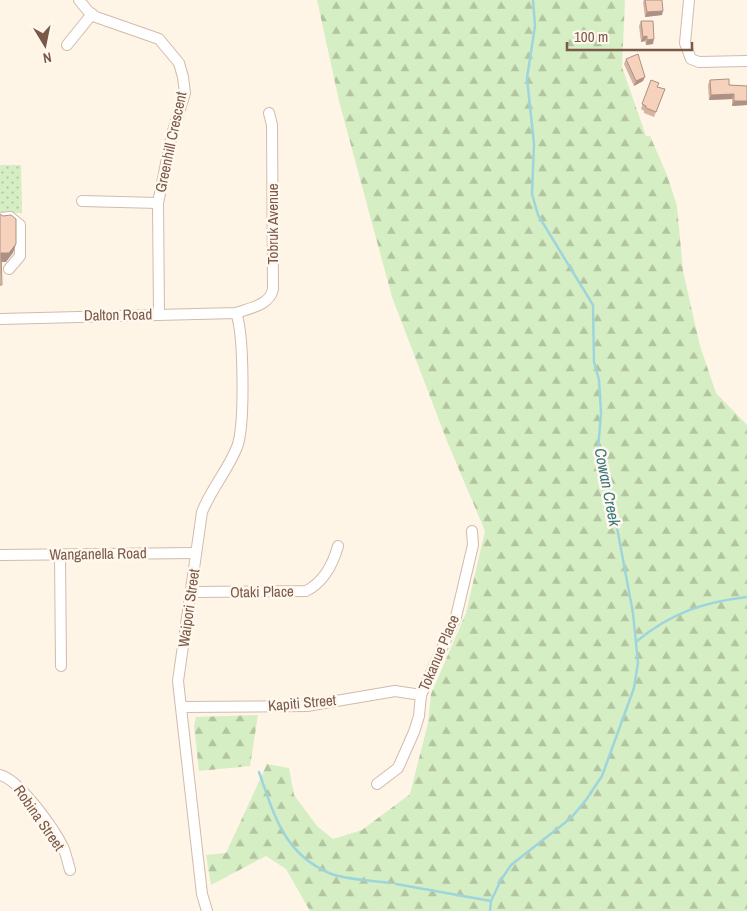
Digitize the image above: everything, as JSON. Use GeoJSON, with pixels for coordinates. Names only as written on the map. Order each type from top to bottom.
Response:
{"type":"FeatureCollection","features":[{"type":"Feature","properties":{"kind":"street","name":"Greenhill Crescent"},"geometry":{"type":"LineString","coordinates":[[79,0],[92,14],[159,39],[179,63],[185,92],[172,134],[158,203],[159,314]]}},
{"type":"Feature","properties":{"kind":"street"},"geometry":{"type":"LineString","coordinates":[[689,0],[686,43],[691,59],[699,62],[747,61]]}},
{"type":"Feature","properties":{"kind":"street"},"geometry":{"type":"LineString","coordinates":[[67,45],[92,14]]}},
{"type":"Feature","properties":{"kind":"street","name":"Tobruk Avenue"},"geometry":{"type":"LineString","coordinates":[[236,313],[266,302],[272,297],[272,125],[269,113]]}},
{"type":"Feature","properties":{"kind":"street"},"geometry":{"type":"LineString","coordinates":[[82,201],[158,203]]}},
{"type":"Feature","properties":{"kind":"street"},"geometry":{"type":"LineString","coordinates":[[0,218],[10,218],[20,225],[20,256],[10,269]]}},
{"type":"Feature","properties":{"kind":"street","name":"Dalton Road"},"geometry":{"type":"LineString","coordinates":[[0,319],[236,313]]}},
{"type":"Feature","properties":{"kind":"street","name":"Waipori Street"},"geometry":{"type":"LineString","coordinates":[[207,911],[202,894],[178,681],[202,512],[238,446],[241,410],[242,336],[236,313]]}},
{"type":"Feature","properties":{"kind":"street","name":"Tokanue Place"},"geometry":{"type":"LineString","coordinates":[[377,784],[398,768],[420,716],[421,695],[456,617],[473,544],[472,531]]}},
{"type":"Feature","properties":{"kind":"street","name":"Otaki Place"},"geometry":{"type":"LineString","coordinates":[[191,592],[306,591],[321,580],[335,558],[338,546]]}},
{"type":"Feature","properties":{"kind":"street","name":"Wanganella Road"},"geometry":{"type":"LineString","coordinates":[[0,555],[196,553]]}},
{"type":"Feature","properties":{"kind":"street"},"geometry":{"type":"LineString","coordinates":[[60,554],[61,666]]}},
{"type":"Feature","properties":{"kind":"street","name":"Kapiti Street"},"geometry":{"type":"LineString","coordinates":[[182,708],[307,706],[395,691],[421,695]]}},
{"type":"Feature","properties":{"kind":"street","name":"Robina Street"},"geometry":{"type":"LineString","coordinates":[[0,775],[15,782],[25,792],[63,847],[70,870]]}},
{"type":"Feature","properties":{"kind":"green space"},"geometry":{"type":"Polygon","coordinates":[[[317,0],[625,0],[622,67],[646,136],[650,136],[667,175],[677,206],[683,271],[700,346],[716,393],[747,425],[747,911],[310,911],[286,869],[266,856],[211,885],[206,855],[226,853],[267,764],[289,768],[294,795],[317,826],[333,839],[362,830],[410,794],[428,723],[431,694],[466,613],[485,531],[447,441],[392,297],[339,101],[317,0]]]}},
{"type":"Feature","properties":{"kind":"green space"},"geometry":{"type":"Polygon","coordinates":[[[0,165],[21,165],[22,213],[0,213],[0,165]]]}},
{"type":"Feature","properties":{"kind":"green space"},"geometry":{"type":"Polygon","coordinates":[[[258,715],[250,766],[199,771],[194,726],[196,717],[258,715]]]}},
{"type":"Feature","properties":{"kind":"building"},"geometry":{"type":"Polygon","coordinates":[[[645,0],[662,0],[663,11],[647,12],[645,0]]]}},
{"type":"Feature","properties":{"kind":"building"},"geometry":{"type":"Polygon","coordinates":[[[641,21],[653,21],[654,39],[647,40],[647,36],[643,37],[641,21]]]}},
{"type":"Feature","properties":{"kind":"building"},"geometry":{"type":"Polygon","coordinates":[[[638,54],[645,77],[636,81],[626,59],[638,54]]]}},
{"type":"Feature","properties":{"kind":"building"},"geometry":{"type":"Polygon","coordinates":[[[729,79],[729,85],[747,86],[747,101],[734,101],[734,94],[711,95],[710,80],[729,79]]]}},
{"type":"Feature","properties":{"kind":"building"},"geometry":{"type":"Polygon","coordinates":[[[651,80],[659,83],[657,87],[665,89],[656,112],[642,104],[651,80]]]}},
{"type":"Feature","properties":{"kind":"building"},"geometry":{"type":"Polygon","coordinates":[[[0,214],[3,216],[11,215],[16,219],[16,244],[9,253],[1,253],[2,285],[0,285],[0,214]]]}},
{"type":"Feature","properties":{"kind":"waterway","name":"Cowan Creek"},"geometry":{"type":"LineString","coordinates":[[490,911],[491,901],[511,865],[571,818],[602,776],[634,688],[638,663],[633,613],[612,501],[598,450],[601,413],[599,380],[594,362],[593,305],[538,215],[532,194],[534,144],[527,78],[535,26],[533,0]]}},
{"type":"Feature","properties":{"kind":"waterway"},"geometry":{"type":"LineString","coordinates":[[637,641],[662,623],[689,610],[716,602],[747,597]]}},
{"type":"Feature","properties":{"kind":"waterway"},"geometry":{"type":"LineString","coordinates":[[259,772],[282,831],[301,855],[313,865],[335,875],[390,883]]}},
{"type":"Feature","properties":{"kind":"waterway"},"geometry":{"type":"LineString","coordinates":[[396,884],[491,901]]}}]}
